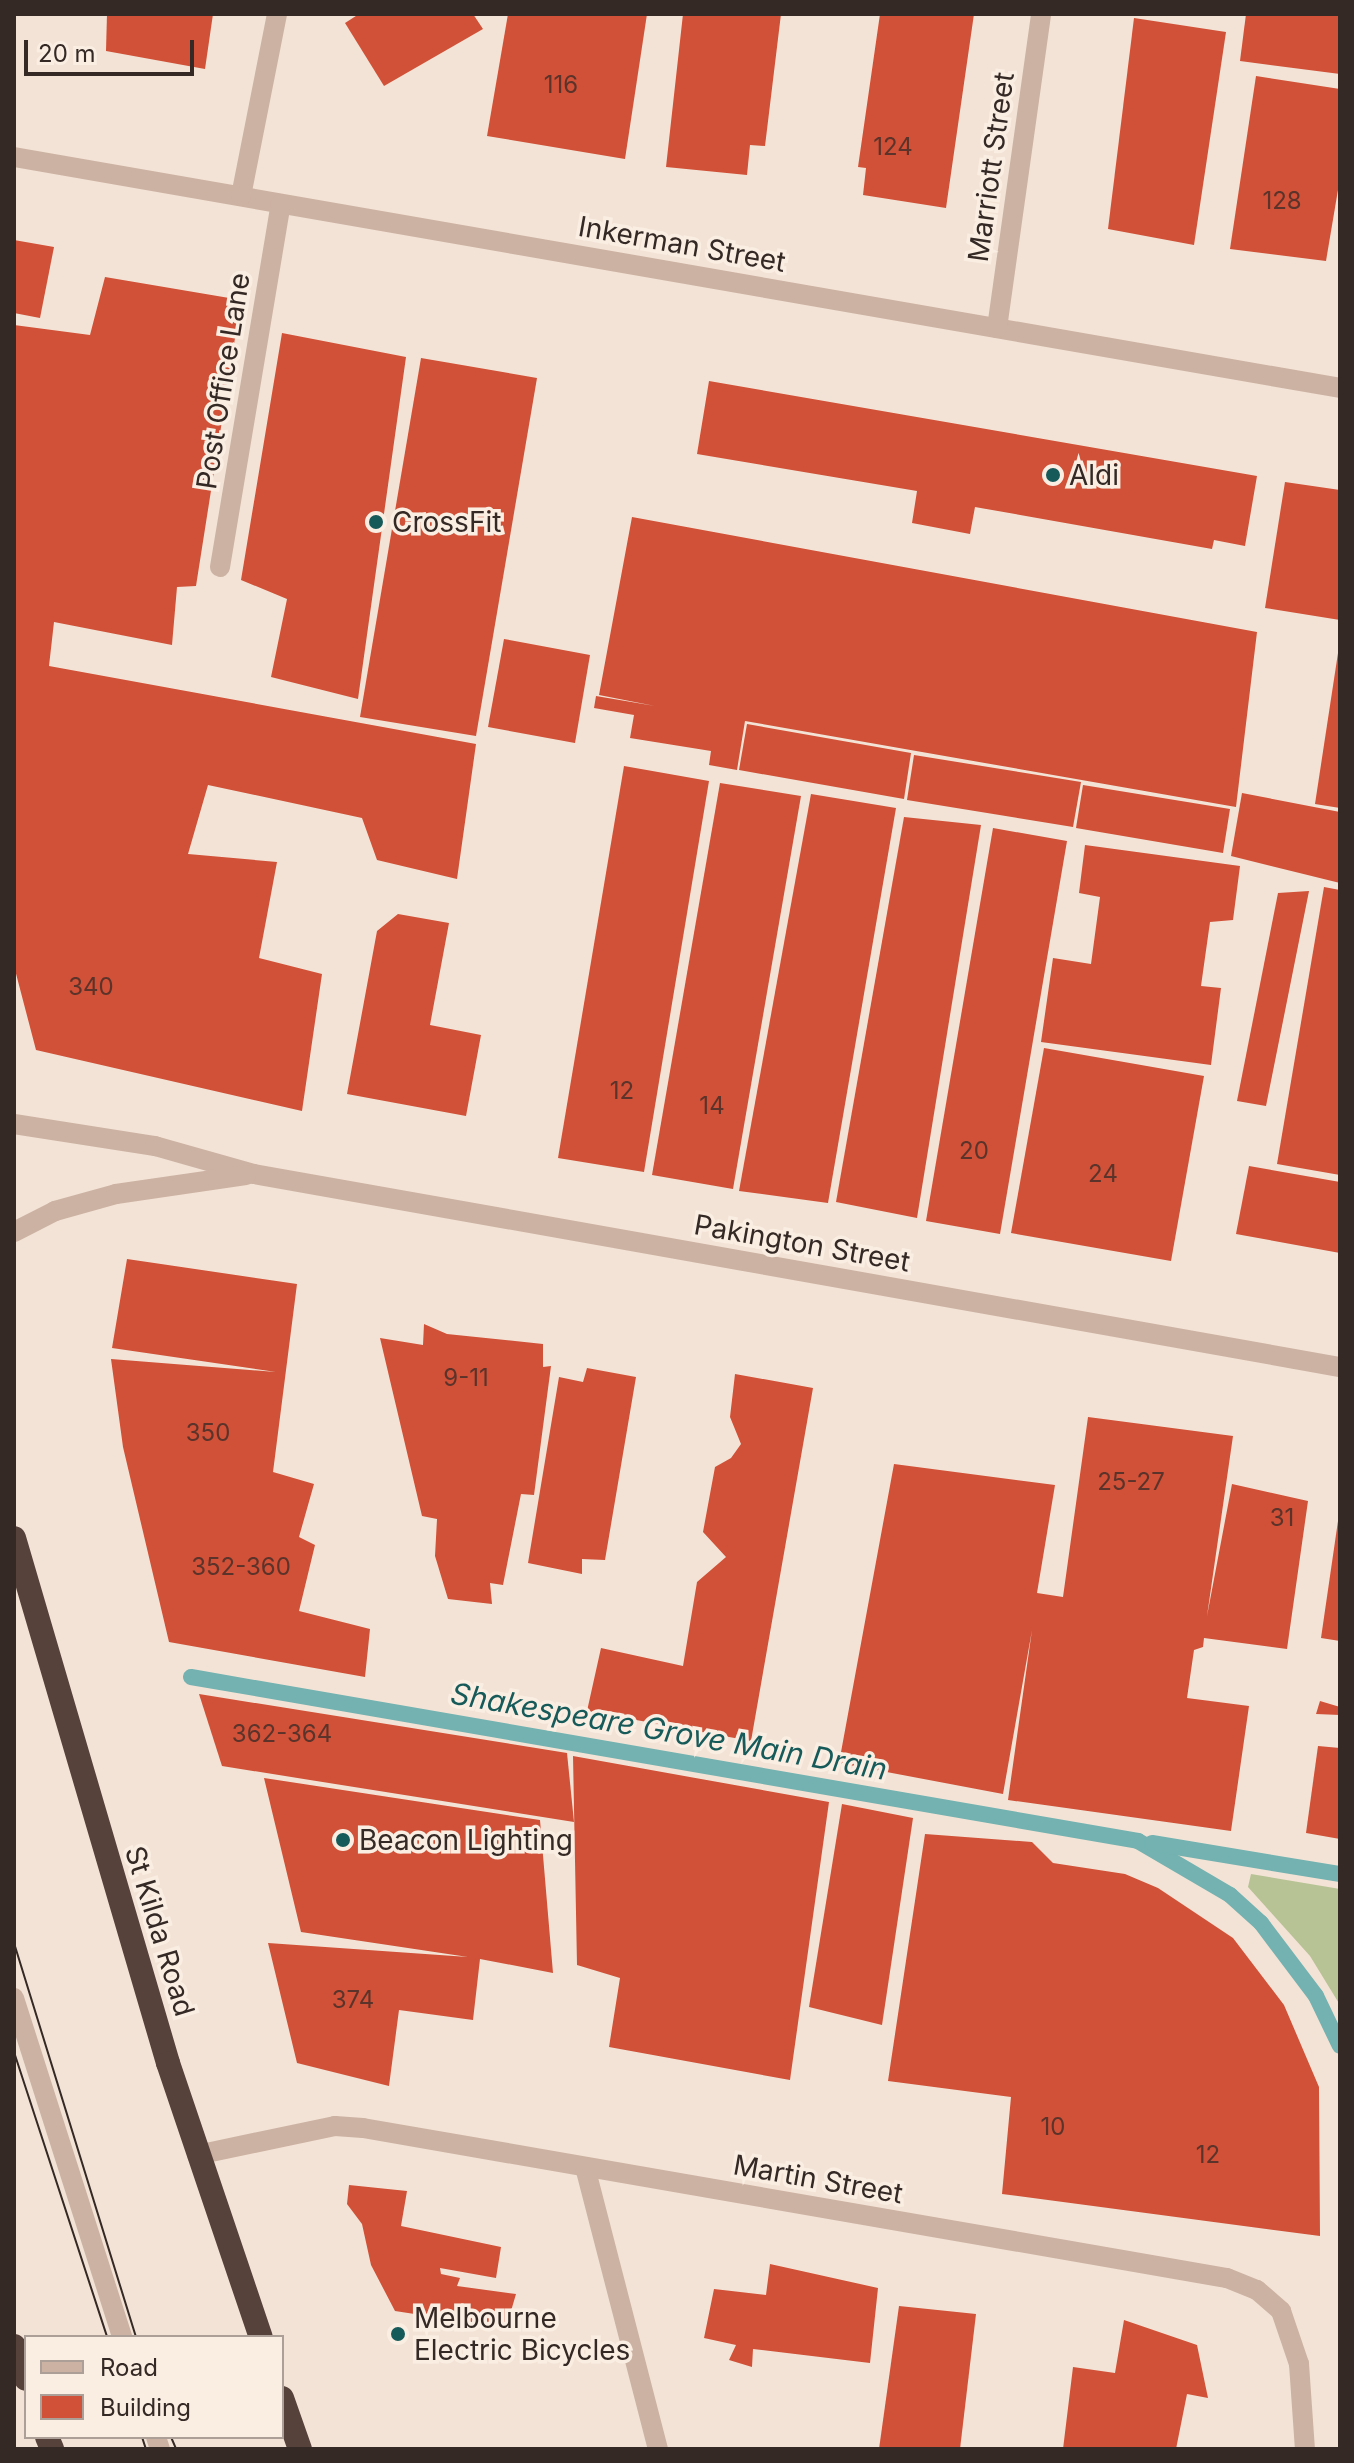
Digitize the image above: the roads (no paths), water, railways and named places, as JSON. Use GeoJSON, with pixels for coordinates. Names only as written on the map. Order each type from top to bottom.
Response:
{"type":"FeatureCollection","features":[{"type":"Feature","properties":{"kind":"highway","name":"St Kilda Road"},"geometry":{"type":"LineString","coordinates":[[14,1538],[197,2155],[260,2335]]}},
{"type":"Feature","properties":{"kind":"highway"},"geometry":{"type":"LineString","coordinates":[[14,2346],[24,2374]]}},
{"type":"Feature","properties":{"kind":"highway"},"geometry":{"type":"LineString","coordinates":[[284,2404],[300,2449]]}},
{"type":"Feature","properties":{"kind":"street"},"geometry":{"type":"LineString","coordinates":[[241,196],[277,14]]}},
{"type":"Feature","properties":{"kind":"street","name":"Marriott Street"},"geometry":{"type":"LineString","coordinates":[[997,328],[1041,14]]}},
{"type":"Feature","properties":{"kind":"street","name":"Inkerman Street"},"geometry":{"type":"LineString","coordinates":[[14,157],[1340,388]]}},
{"type":"Feature","properties":{"kind":"street","name":"Post Office Lane"},"geometry":{"type":"LineString","coordinates":[[220,567],[281,204]]}},
{"type":"Feature","properties":{"kind":"street","name":"Pakington Street"},"geometry":{"type":"LineString","coordinates":[[14,1124],[155,1146],[254,1174],[1340,1367]]}},
{"type":"Feature","properties":{"kind":"street","name":"Pakington Street"},"geometry":{"type":"LineString","coordinates":[[14,1232],[55,1211],[116,1194],[254,1174]]}},
{"type":"Feature","properties":{"kind":"street"},"geometry":{"type":"LineString","coordinates":[[14,1998],[121,2335]]}},
{"type":"Feature","properties":{"kind":"street","name":"Martin Street"},"geometry":{"type":"LineString","coordinates":[[197,2155],[335,2126],[1227,2278],[1257,2290],[1281,2311],[1299,2364],[1305,2449]]}},
{"type":"Feature","properties":{"kind":"street"},"geometry":{"type":"LineString","coordinates":[[585,2167],[658,2449]]}},
{"type":"Feature","properties":{"kind":"waterway","name":"Shakespeare Grove Main Drain"},"geometry":{"type":"LineString","coordinates":[[191,1677],[1138,1841],[1230,1895],[1261,1923],[1316,1996],[1340,2046]]}},
{"type":"Feature","properties":{"kind":"waterway","name":"Shakespeare Grove Main Drain"},"geometry":{"type":"LineString","coordinates":[[1152,1843],[1340,1874]]}},
{"type":"Feature","properties":{"kind":"tram line"},"geometry":{"type":"LineString","coordinates":[[14,1943],[135,2335]]}},
{"type":"Feature","properties":{"kind":"tram line"},"geometry":{"type":"LineString","coordinates":[[14,2052],[106,2335]]}},
{"type":"Feature","properties":{"kind":"tram line"},"geometry":{"type":"LineString","coordinates":[[143,2439],[146,2449]]}},
{"type":"Feature","properties":{"kind":"tram line"},"geometry":{"type":"LineString","coordinates":[[172,2439],[176,2449]]}},
{"type":"Feature","properties":{"kind":"place","name":"Aldi"},"geometry":{"type":"Point","coordinates":[1053,475]}},
{"type":"Feature","properties":{"kind":"place","name":"CrossFit"},"geometry":{"type":"Point","coordinates":[376,522]}},
{"type":"Feature","properties":{"kind":"place","name":"Beacon Lighting"},"geometry":{"type":"Point","coordinates":[343,1840]}},
{"type":"Feature","properties":{"kind":"place","name":"Melbourne Electric Bicycles"},"geometry":{"type":"Point","coordinates":[398,2334]}}]}
